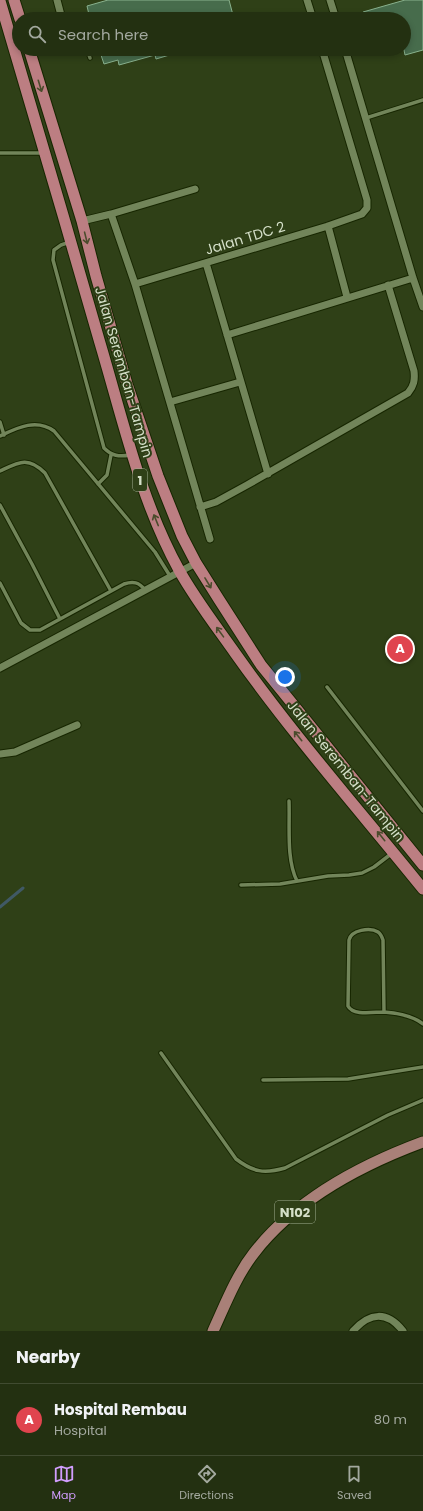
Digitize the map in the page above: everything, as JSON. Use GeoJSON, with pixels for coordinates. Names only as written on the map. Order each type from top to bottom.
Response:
{"type":"FeatureCollection","features":[{"type":"Feature","properties":{"kind":"highway"},"geometry":{"type":"LineString","coordinates":[[14,0],[18,12]]}},
{"type":"Feature","properties":{"kind":"highway","name":"Jalan Seremban-Tampin"},"geometry":{"type":"LineString","coordinates":[[0,1],[12,42]]}},
{"type":"Feature","properties":{"kind":"highway","name":"Jalan Seremban-Tampin"},"geometry":{"type":"LineString","coordinates":[[16,56],[71,242],[131,455],[175,574],[214,624],[257,684],[423,888]]}},
{"type":"Feature","properties":{"kind":"highway","name":"Jalan Seremban-Tampin"},"geometry":{"type":"LineString","coordinates":[[31,56],[82,221],[96,276],[128,384],[158,476],[182,536],[196,563],[261,665],[423,865]]}},
{"type":"Feature","properties":{"kind":"highway"},"geometry":{"type":"LineString","coordinates":[[50,170],[64,165]]}},
{"type":"Feature","properties":{"kind":"main road","name":"N102"},"geometry":{"type":"LineString","coordinates":[[213,1331],[239,1276],[253,1254],[271,1232],[292,1214],[321,1193],[347,1177],[423,1142]]}},
{"type":"Feature","properties":{"kind":"street"},"geometry":{"type":"LineString","coordinates":[[57,0],[60,12]]}},
{"type":"Feature","properties":{"kind":"street"},"geometry":{"type":"LineString","coordinates":[[307,0],[311,12]]}},
{"type":"Feature","properties":{"kind":"street"},"geometry":{"type":"LineString","coordinates":[[330,0],[334,12]]}},
{"type":"Feature","properties":{"kind":"street","name":"Jalan TDC 2"},"geometry":{"type":"LineString","coordinates":[[135,284],[328,226],[362,214],[367,208],[367,200],[324,56]]}},
{"type":"Feature","properties":{"kind":"street"},"geometry":{"type":"LineString","coordinates":[[347,56],[423,307]]}},
{"type":"Feature","properties":{"kind":"street"},"geometry":{"type":"LineString","coordinates":[[82,221],[195,189]]}},
{"type":"Feature","properties":{"kind":"street"},"geometry":{"type":"LineString","coordinates":[[111,214],[135,284],[210,539]]}},
{"type":"Feature","properties":{"kind":"street"},"geometry":{"type":"LineString","coordinates":[[328,226],[348,297]]}},
{"type":"Feature","properties":{"kind":"street"},"geometry":{"type":"LineString","coordinates":[[206,263],[268,474]]}},
{"type":"Feature","properties":{"kind":"street"},"geometry":{"type":"LineString","coordinates":[[227,335],[413,278]]}},
{"type":"Feature","properties":{"kind":"street"},"geometry":{"type":"LineString","coordinates":[[200,507],[216,502],[268,474],[408,393],[413,387],[415,379],[414,371],[388,285]]}},
{"type":"Feature","properties":{"kind":"street"},"geometry":{"type":"LineString","coordinates":[[170,402],[240,382]]}},
{"type":"Feature","properties":{"kind":"street"},"geometry":{"type":"LineString","coordinates":[[0,668],[196,563]]}},
{"type":"Feature","properties":{"kind":"street"},"geometry":{"type":"LineString","coordinates":[[0,754],[15,752],[77,725]]}},
{"type":"Feature","properties":{"kind":"street"},"geometry":{"type":"LineString","coordinates":[[353,1331],[360,1323],[368,1318],[378,1315],[387,1317],[397,1324],[403,1331]]}},
{"type":"Feature","properties":{"kind":"lane"},"geometry":{"type":"LineString","coordinates":[[366,118],[423,100]]}},
{"type":"Feature","properties":{"kind":"lane"},"geometry":{"type":"LineString","coordinates":[[0,153],[45,154]]}},
{"type":"Feature","properties":{"kind":"lane"},"geometry":{"type":"LineString","coordinates":[[71,242],[61,245],[54,250],[53,260],[104,448],[111,455],[122,457],[131,455]]}},
{"type":"Feature","properties":{"kind":"lane"},"geometry":{"type":"LineString","coordinates":[[0,422],[2,435],[33,424],[48,426],[54,430],[155,552],[164,565],[175,574]]}},
{"type":"Feature","properties":{"kind":"lane"},"geometry":{"type":"LineString","coordinates":[[98,484],[107,475],[111,455]]}},
{"type":"Feature","properties":{"kind":"lane"},"geometry":{"type":"LineString","coordinates":[[0,472],[13,465],[29,462],[37,465],[45,473],[111,591]]}},
{"type":"Feature","properties":{"kind":"lane"},"geometry":{"type":"LineString","coordinates":[[0,505],[60,619]]}},
{"type":"Feature","properties":{"kind":"lane"},"geometry":{"type":"LineString","coordinates":[[0,517],[5,514]]}},
{"type":"Feature","properties":{"kind":"lane"},"geometry":{"type":"LineString","coordinates":[[0,583],[21,623],[30,630],[40,630],[124,584],[134,582],[139,584],[145,590]]}},
{"type":"Feature","properties":{"kind":"lane"},"geometry":{"type":"LineString","coordinates":[[327,687],[423,811]]}},
{"type":"Feature","properties":{"kind":"lane"},"geometry":{"type":"LineString","coordinates":[[289,801],[291,862],[297,881]]}},
{"type":"Feature","properties":{"kind":"lane"},"geometry":{"type":"LineString","coordinates":[[241,885],[280,884],[328,876],[362,873],[374,867],[393,852]]}},
{"type":"Feature","properties":{"kind":"lane"},"geometry":{"type":"LineString","coordinates":[[384,1012],[383,940],[377,931],[355,932],[350,936],[349,940],[348,1006],[352,1011],[357,1012],[384,1012],[396,1012],[415,1018],[423,1024]]}},
{"type":"Feature","properties":{"kind":"lane"},"geometry":{"type":"LineString","coordinates":[[161,1053],[236,1159],[246,1167],[253,1170],[274,1171],[285,1168],[388,1115],[423,1100]]}},
{"type":"Feature","properties":{"kind":"lane"},"geometry":{"type":"LineString","coordinates":[[263,1080],[348,1078],[423,1067]]}},
{"type":"Feature","properties":{"kind":"building"},"geometry":{"type":"Polygon","coordinates":[[[108,0],[229,0],[232,12],[88,12],[87,6],[108,0]]]}},
{"type":"Feature","properties":{"kind":"building"},"geometry":{"type":"Polygon","coordinates":[[[405,0],[423,0],[423,50],[411,53],[411,12],[363,12],[405,0]]]}},
{"type":"Feature","properties":{"kind":"building"},"geometry":{"type":"Polygon","coordinates":[[[101,56],[151,56],[119,65],[118,60],[104,64],[101,56]]]}},
{"type":"Feature","properties":{"kind":"building"},"geometry":{"type":"Polygon","coordinates":[[[155,56],[166,56],[156,59],[155,56]]]}},
{"type":"Feature","properties":{"kind":"waterway"},"geometry":{"type":"LineString","coordinates":[[0,907],[23,888]]}},
{"type":"Feature","properties":{"kind":"place","name":"Hospital Rembau"},"geometry":{"type":"Point","coordinates":[400,649]}}]}
